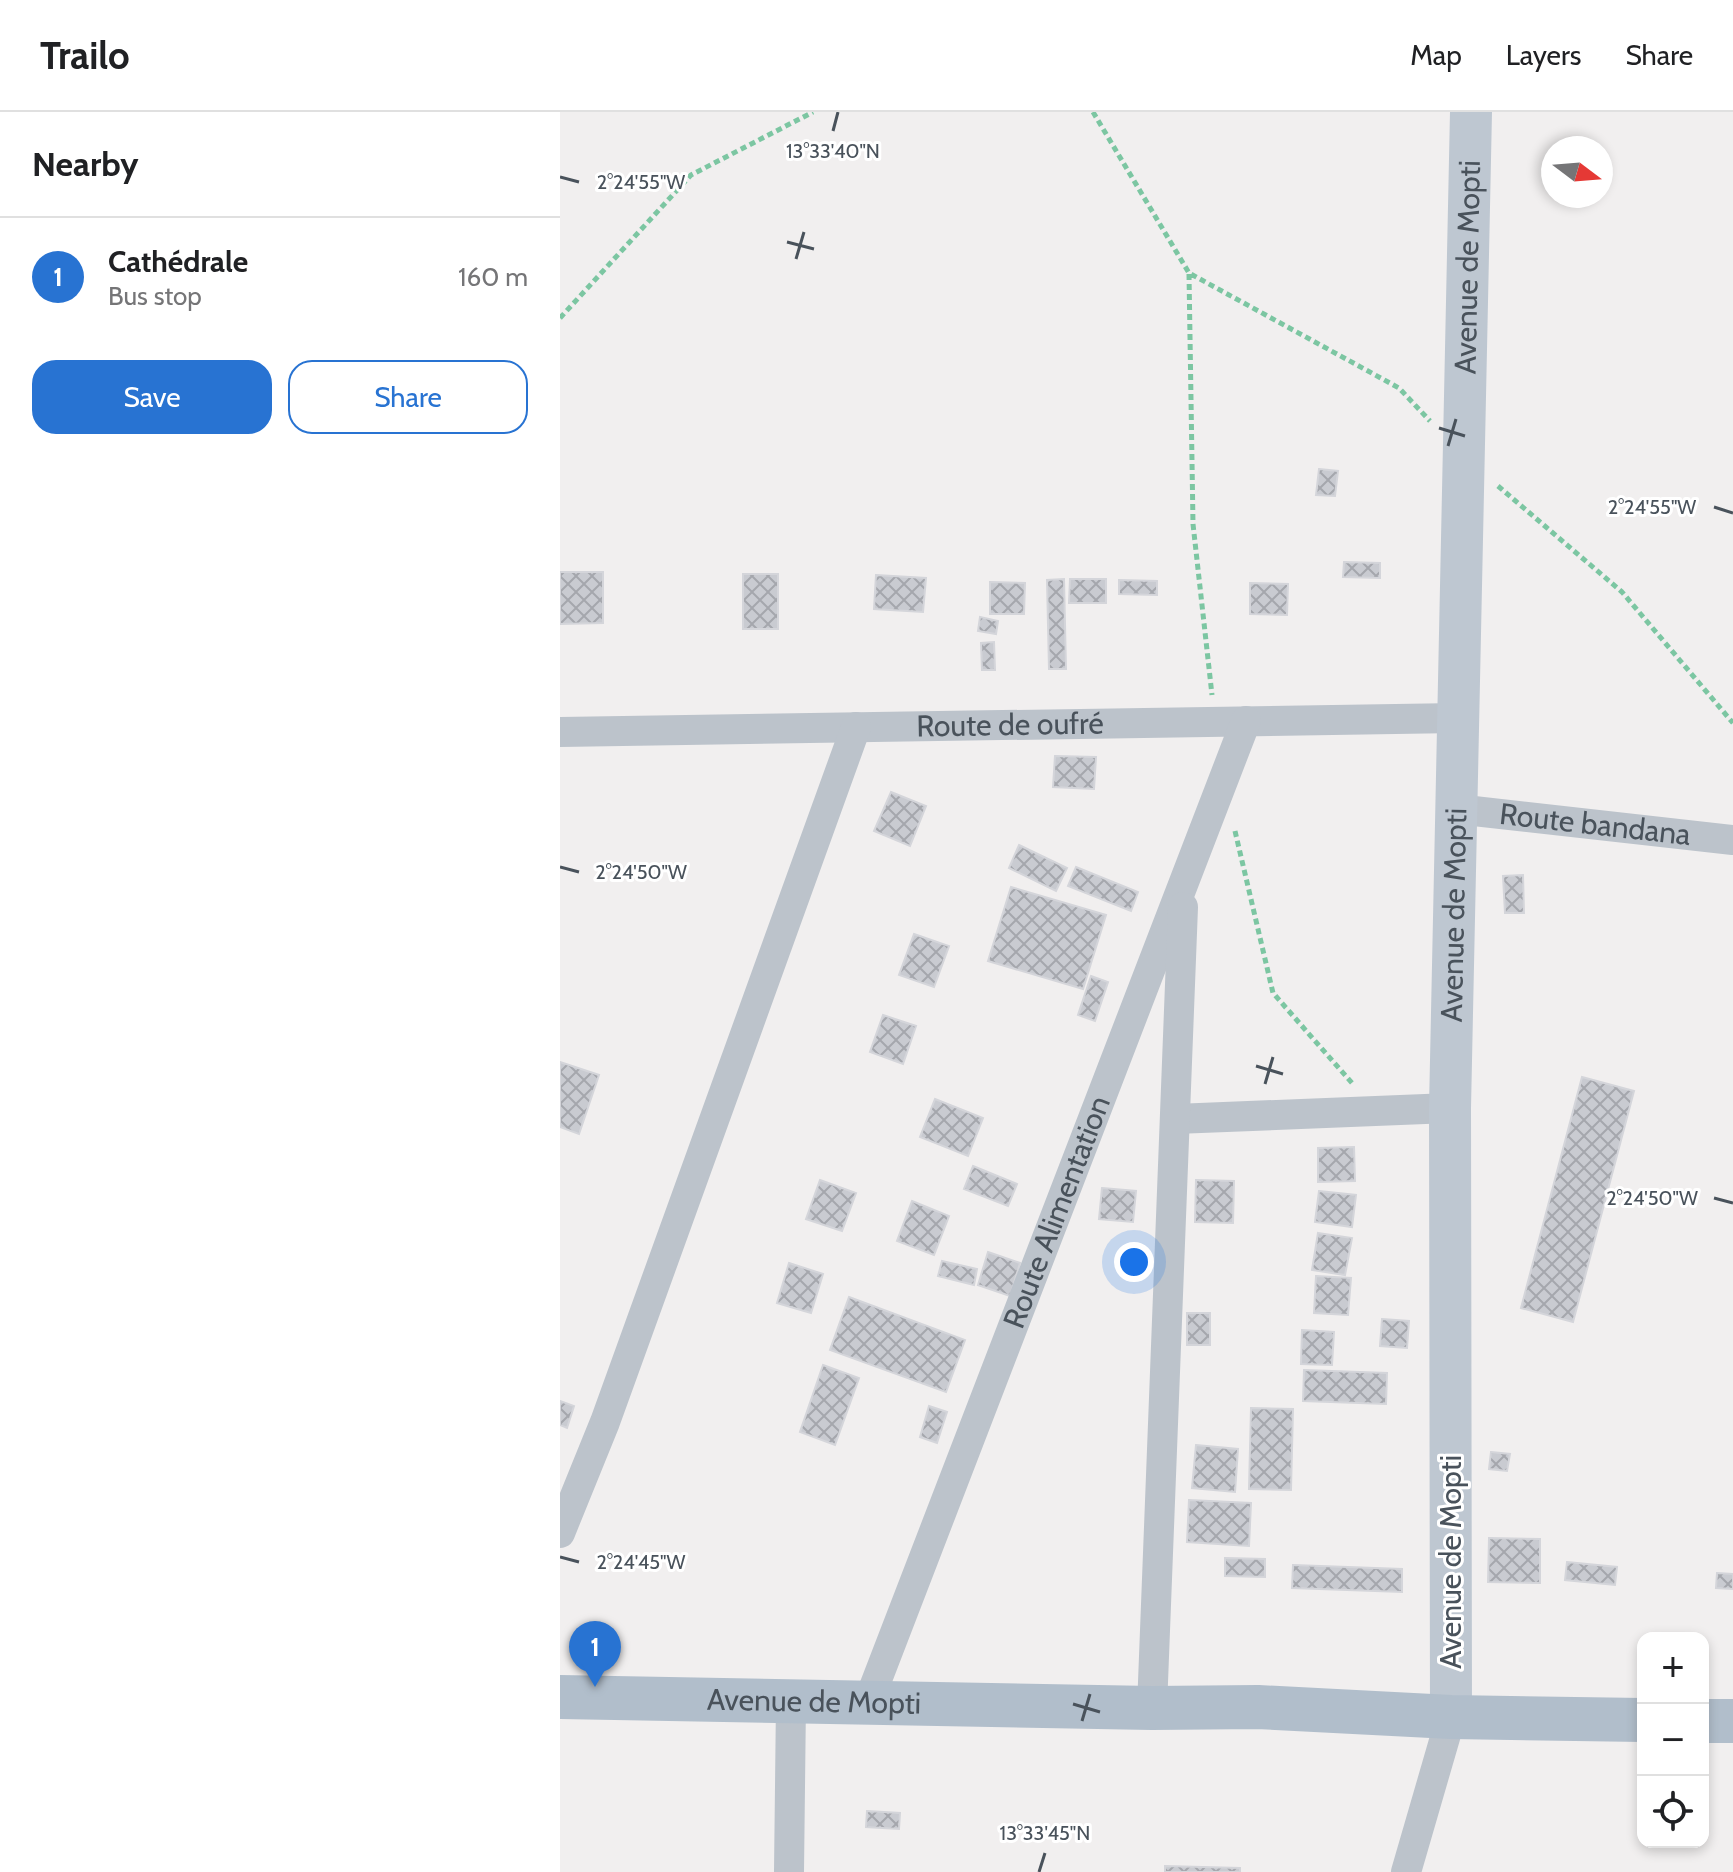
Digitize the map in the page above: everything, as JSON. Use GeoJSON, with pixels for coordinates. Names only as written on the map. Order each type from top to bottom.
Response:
{"type":"FeatureCollection","features":[{"type":"Feature","properties":{"kind":"main road","name":"Avenue de Mopti"},"geometry":{"type":"LineString","coordinates":[[560,1697],[1152,1708],[1258,1707],[1451,1717],[1637,1720]]}},
{"type":"Feature","properties":{"kind":"main road"},"geometry":{"type":"LineString","coordinates":[[1709,1721],[1733,1721]]}},
{"type":"Feature","properties":{"kind":"street","name":"Avenue de Mopti"},"geometry":{"type":"LineString","coordinates":[[1451,1717],[1450,1108],[1471,112]]}},
{"type":"Feature","properties":{"kind":"street","name":"Route de oufré"},"geometry":{"type":"LineString","coordinates":[[560,732],[1458,718]]}},
{"type":"Feature","properties":{"kind":"street","name":"Route Alimentation"},"geometry":{"type":"LineString","coordinates":[[868,1703],[1246,721]]}},
{"type":"Feature","properties":{"kind":"street"},"geometry":{"type":"LineString","coordinates":[[560,1533],[605,1422],[856,727]]}},
{"type":"Feature","properties":{"kind":"street","name":"Route bandana"},"geometry":{"type":"LineString","coordinates":[[1456,809],[1733,840]]}},
{"type":"Feature","properties":{"kind":"street"},"geometry":{"type":"LineString","coordinates":[[1152,1708],[1184,882]]}},
{"type":"Feature","properties":{"kind":"street"},"geometry":{"type":"LineString","coordinates":[[1175,1119],[1450,1108]]}},
{"type":"Feature","properties":{"kind":"street"},"geometry":{"type":"LineString","coordinates":[[789,1872],[791,1701]]}},
{"type":"Feature","properties":{"kind":"street"},"geometry":{"type":"LineString","coordinates":[[1406,1872],[1451,1717]]}},
{"type":"Feature","properties":{"kind":"path"},"geometry":{"type":"LineString","coordinates":[[560,318],[691,175],[813,112]]}},
{"type":"Feature","properties":{"kind":"path"},"geometry":{"type":"LineString","coordinates":[[1093,112],[1189,273],[1399,388],[1464,457],[1622,592],[1733,723]]}},
{"type":"Feature","properties":{"kind":"building"},"geometry":{"type":"Polygon","coordinates":[[[1319,469],[1338,471],[1335,496],[1316,495],[1319,469]]]}},
{"type":"Feature","properties":{"kind":"building"},"geometry":{"type":"Polygon","coordinates":[[[1344,562],[1380,563],[1380,578],[1343,577],[1344,562]]]}},
{"type":"Feature","properties":{"kind":"building"},"geometry":{"type":"Polygon","coordinates":[[[560,572],[603,572],[603,623],[560,624],[560,572]]]}},
{"type":"Feature","properties":{"kind":"building"},"geometry":{"type":"Polygon","coordinates":[[[743,574],[778,574],[778,629],[743,629],[743,574]]]}},
{"type":"Feature","properties":{"kind":"building"},"geometry":{"type":"Polygon","coordinates":[[[876,575],[926,578],[923,612],[874,609],[876,575]]]}},
{"type":"Feature","properties":{"kind":"building"},"geometry":{"type":"Polygon","coordinates":[[[1064,579],[1066,669],[1049,669],[1047,580],[1064,579]]]}},
{"type":"Feature","properties":{"kind":"building"},"geometry":{"type":"Polygon","coordinates":[[[1070,579],[1106,579],[1106,603],[1069,603],[1070,579]]]}},
{"type":"Feature","properties":{"kind":"building"},"geometry":{"type":"Polygon","coordinates":[[[1119,580],[1157,581],[1157,595],[1119,594],[1119,580]]]}},
{"type":"Feature","properties":{"kind":"building"},"geometry":{"type":"Polygon","coordinates":[[[990,582],[1025,583],[1024,614],[990,614],[990,582]]]}},
{"type":"Feature","properties":{"kind":"building"},"geometry":{"type":"Polygon","coordinates":[[[1250,583],[1288,584],[1287,615],[1250,614],[1250,583]]]}},
{"type":"Feature","properties":{"kind":"building"},"geometry":{"type":"Polygon","coordinates":[[[980,617],[998,621],[996,634],[978,631],[980,617]]]}},
{"type":"Feature","properties":{"kind":"building"},"geometry":{"type":"Polygon","coordinates":[[[994,642],[995,670],[982,670],[981,643],[994,642]]]}},
{"type":"Feature","properties":{"kind":"building"},"geometry":{"type":"Polygon","coordinates":[[[1055,756],[1096,757],[1094,789],[1053,787],[1055,756]]]}},
{"type":"Feature","properties":{"kind":"building"},"geometry":{"type":"Polygon","coordinates":[[[891,792],[926,806],[910,846],[874,831],[891,792]]]}},
{"type":"Feature","properties":{"kind":"building"},"geometry":{"type":"Polygon","coordinates":[[[1019,845],[1067,868],[1056,891],[1009,868],[1019,845]]]}},
{"type":"Feature","properties":{"kind":"building"},"geometry":{"type":"Polygon","coordinates":[[[1076,867],[1138,892],[1131,911],[1068,886],[1076,867]]]}},
{"type":"Feature","properties":{"kind":"building"},"geometry":{"type":"Polygon","coordinates":[[[1523,875],[1524,913],[1505,913],[1503,876],[1523,875]]]}},
{"type":"Feature","properties":{"kind":"building"},"geometry":{"type":"Polygon","coordinates":[[[1011,887],[1106,915],[1083,989],[988,961],[1011,887]]]}},
{"type":"Feature","properties":{"kind":"building"},"geometry":{"type":"Polygon","coordinates":[[[914,934],[949,946],[934,987],[899,975],[914,934]]]}},
{"type":"Feature","properties":{"kind":"building"},"geometry":{"type":"Polygon","coordinates":[[[1091,976],[1108,982],[1095,1021],[1078,1015],[1091,976]]]}},
{"type":"Feature","properties":{"kind":"building"},"geometry":{"type":"Polygon","coordinates":[[[883,1015],[916,1026],[903,1064],[870,1052],[883,1015]]]}},
{"type":"Feature","properties":{"kind":"building"},"geometry":{"type":"Polygon","coordinates":[[[560,1062],[599,1075],[579,1134],[560,1127],[560,1062]]]}},
{"type":"Feature","properties":{"kind":"building"},"geometry":{"type":"Polygon","coordinates":[[[1582,1077],[1634,1091],[1573,1322],[1521,1308],[1582,1077]]]}},
{"type":"Feature","properties":{"kind":"building"},"geometry":{"type":"Polygon","coordinates":[[[935,1099],[983,1118],[968,1156],[920,1137],[935,1099]]]}},
{"type":"Feature","properties":{"kind":"building"},"geometry":{"type":"Polygon","coordinates":[[[1354,1147],[1355,1181],[1318,1182],[1318,1148],[1354,1147]]]}},
{"type":"Feature","properties":{"kind":"building"},"geometry":{"type":"Polygon","coordinates":[[[973,1166],[1017,1184],[1008,1206],[964,1189],[973,1166]]]}},
{"type":"Feature","properties":{"kind":"building"},"geometry":{"type":"Polygon","coordinates":[[[820,1180],[856,1193],[842,1231],[806,1219],[820,1180]]]}},
{"type":"Feature","properties":{"kind":"building"},"geometry":{"type":"Polygon","coordinates":[[[1196,1180],[1234,1181],[1233,1223],[1195,1222],[1196,1180]]]}},
{"type":"Feature","properties":{"kind":"building"},"geometry":{"type":"Polygon","coordinates":[[[1102,1188],[1136,1191],[1133,1222],[1099,1219],[1102,1188]]]}},
{"type":"Feature","properties":{"kind":"building"},"geometry":{"type":"Polygon","coordinates":[[[1319,1191],[1356,1195],[1352,1227],[1315,1222],[1319,1191]]]}},
{"type":"Feature","properties":{"kind":"building"},"geometry":{"type":"Polygon","coordinates":[[[912,1201],[949,1216],[934,1255],[897,1241],[912,1201]]]}},
{"type":"Feature","properties":{"kind":"building"},"geometry":{"type":"Polygon","coordinates":[[[1318,1233],[1352,1238],[1345,1275],[1312,1270],[1318,1233]]]}},
{"type":"Feature","properties":{"kind":"building"},"geometry":{"type":"Polygon","coordinates":[[[988,1252],[1020,1263],[1010,1296],[978,1285],[988,1252]]]}},
{"type":"Feature","properties":{"kind":"building"},"geometry":{"type":"Polygon","coordinates":[[[942,1261],[977,1269],[974,1285],[938,1276],[942,1261]]]}},
{"type":"Feature","properties":{"kind":"building"},"geometry":{"type":"Polygon","coordinates":[[[789,1263],[823,1274],[811,1313],[777,1303],[789,1263]]]}},
{"type":"Feature","properties":{"kind":"building"},"geometry":{"type":"Polygon","coordinates":[[[1316,1276],[1351,1278],[1348,1315],[1314,1313],[1316,1276]]]}},
{"type":"Feature","properties":{"kind":"building"},"geometry":{"type":"Polygon","coordinates":[[[849,1297],[965,1340],[946,1392],[830,1350],[849,1297]]]}},
{"type":"Feature","properties":{"kind":"building"},"geometry":{"type":"Polygon","coordinates":[[[1187,1313],[1210,1313],[1210,1345],[1187,1345],[1187,1313]]]}},
{"type":"Feature","properties":{"kind":"building"},"geometry":{"type":"Polygon","coordinates":[[[1382,1319],[1409,1321],[1407,1348],[1380,1346],[1382,1319]]]}},
{"type":"Feature","properties":{"kind":"building"},"geometry":{"type":"Polygon","coordinates":[[[1302,1330],[1334,1332],[1332,1365],[1301,1364],[1302,1330]]]}},
{"type":"Feature","properties":{"kind":"building"},"geometry":{"type":"Polygon","coordinates":[[[823,1365],[859,1378],[835,1445],[800,1432],[823,1365]]]}},
{"type":"Feature","properties":{"kind":"building"},"geometry":{"type":"Polygon","coordinates":[[[1304,1370],[1387,1373],[1386,1404],[1303,1401],[1304,1370]]]}},
{"type":"Feature","properties":{"kind":"building"},"geometry":{"type":"Polygon","coordinates":[[[560,1401],[574,1406],[567,1428],[560,1425],[560,1401]]]}},
{"type":"Feature","properties":{"kind":"building"},"geometry":{"type":"Polygon","coordinates":[[[929,1406],[947,1412],[937,1443],[920,1437],[929,1406]]]}},
{"type":"Feature","properties":{"kind":"building"},"geometry":{"type":"Polygon","coordinates":[[[1251,1408],[1293,1409],[1291,1490],[1249,1489],[1251,1408]]]}},
{"type":"Feature","properties":{"kind":"building"},"geometry":{"type":"Polygon","coordinates":[[[1196,1445],[1238,1449],[1235,1492],[1192,1488],[1196,1445]]]}},
{"type":"Feature","properties":{"kind":"building"},"geometry":{"type":"Polygon","coordinates":[[[1491,1452],[1510,1454],[1507,1471],[1489,1469],[1491,1452]]]}},
{"type":"Feature","properties":{"kind":"building"},"geometry":{"type":"Polygon","coordinates":[[[1189,1500],[1251,1503],[1249,1546],[1187,1542],[1189,1500]]]}},
{"type":"Feature","properties":{"kind":"building"},"geometry":{"type":"Polygon","coordinates":[[[1489,1538],[1540,1539],[1540,1583],[1488,1582],[1489,1538]]]}},
{"type":"Feature","properties":{"kind":"building"},"geometry":{"type":"Polygon","coordinates":[[[1225,1558],[1265,1559],[1265,1577],[1225,1576],[1225,1558]]]}},
{"type":"Feature","properties":{"kind":"building"},"geometry":{"type":"Polygon","coordinates":[[[1567,1562],[1617,1567],[1615,1585],[1565,1580],[1567,1562]]]}},
{"type":"Feature","properties":{"kind":"building"},"geometry":{"type":"Polygon","coordinates":[[[1293,1565],[1402,1569],[1402,1592],[1292,1588],[1293,1565]]]}},
{"type":"Feature","properties":{"kind":"building"},"geometry":{"type":"Polygon","coordinates":[[[1717,1573],[1733,1574],[1733,1589],[1716,1588],[1717,1573]]]}},
{"type":"Feature","properties":{"kind":"building"},"geometry":{"type":"Polygon","coordinates":[[[867,1811],[900,1813],[899,1829],[866,1827],[867,1811]]]}},
{"type":"Feature","properties":{"kind":"building"},"geometry":{"type":"Polygon","coordinates":[[[1165,1866],[1240,1868],[1240,1872],[1165,1872],[1165,1866]]]}},
{"type":"Feature","properties":{"kind":"place","name":"Cathédrale"},"geometry":{"type":"Point","coordinates":[595,1687]}}]}
